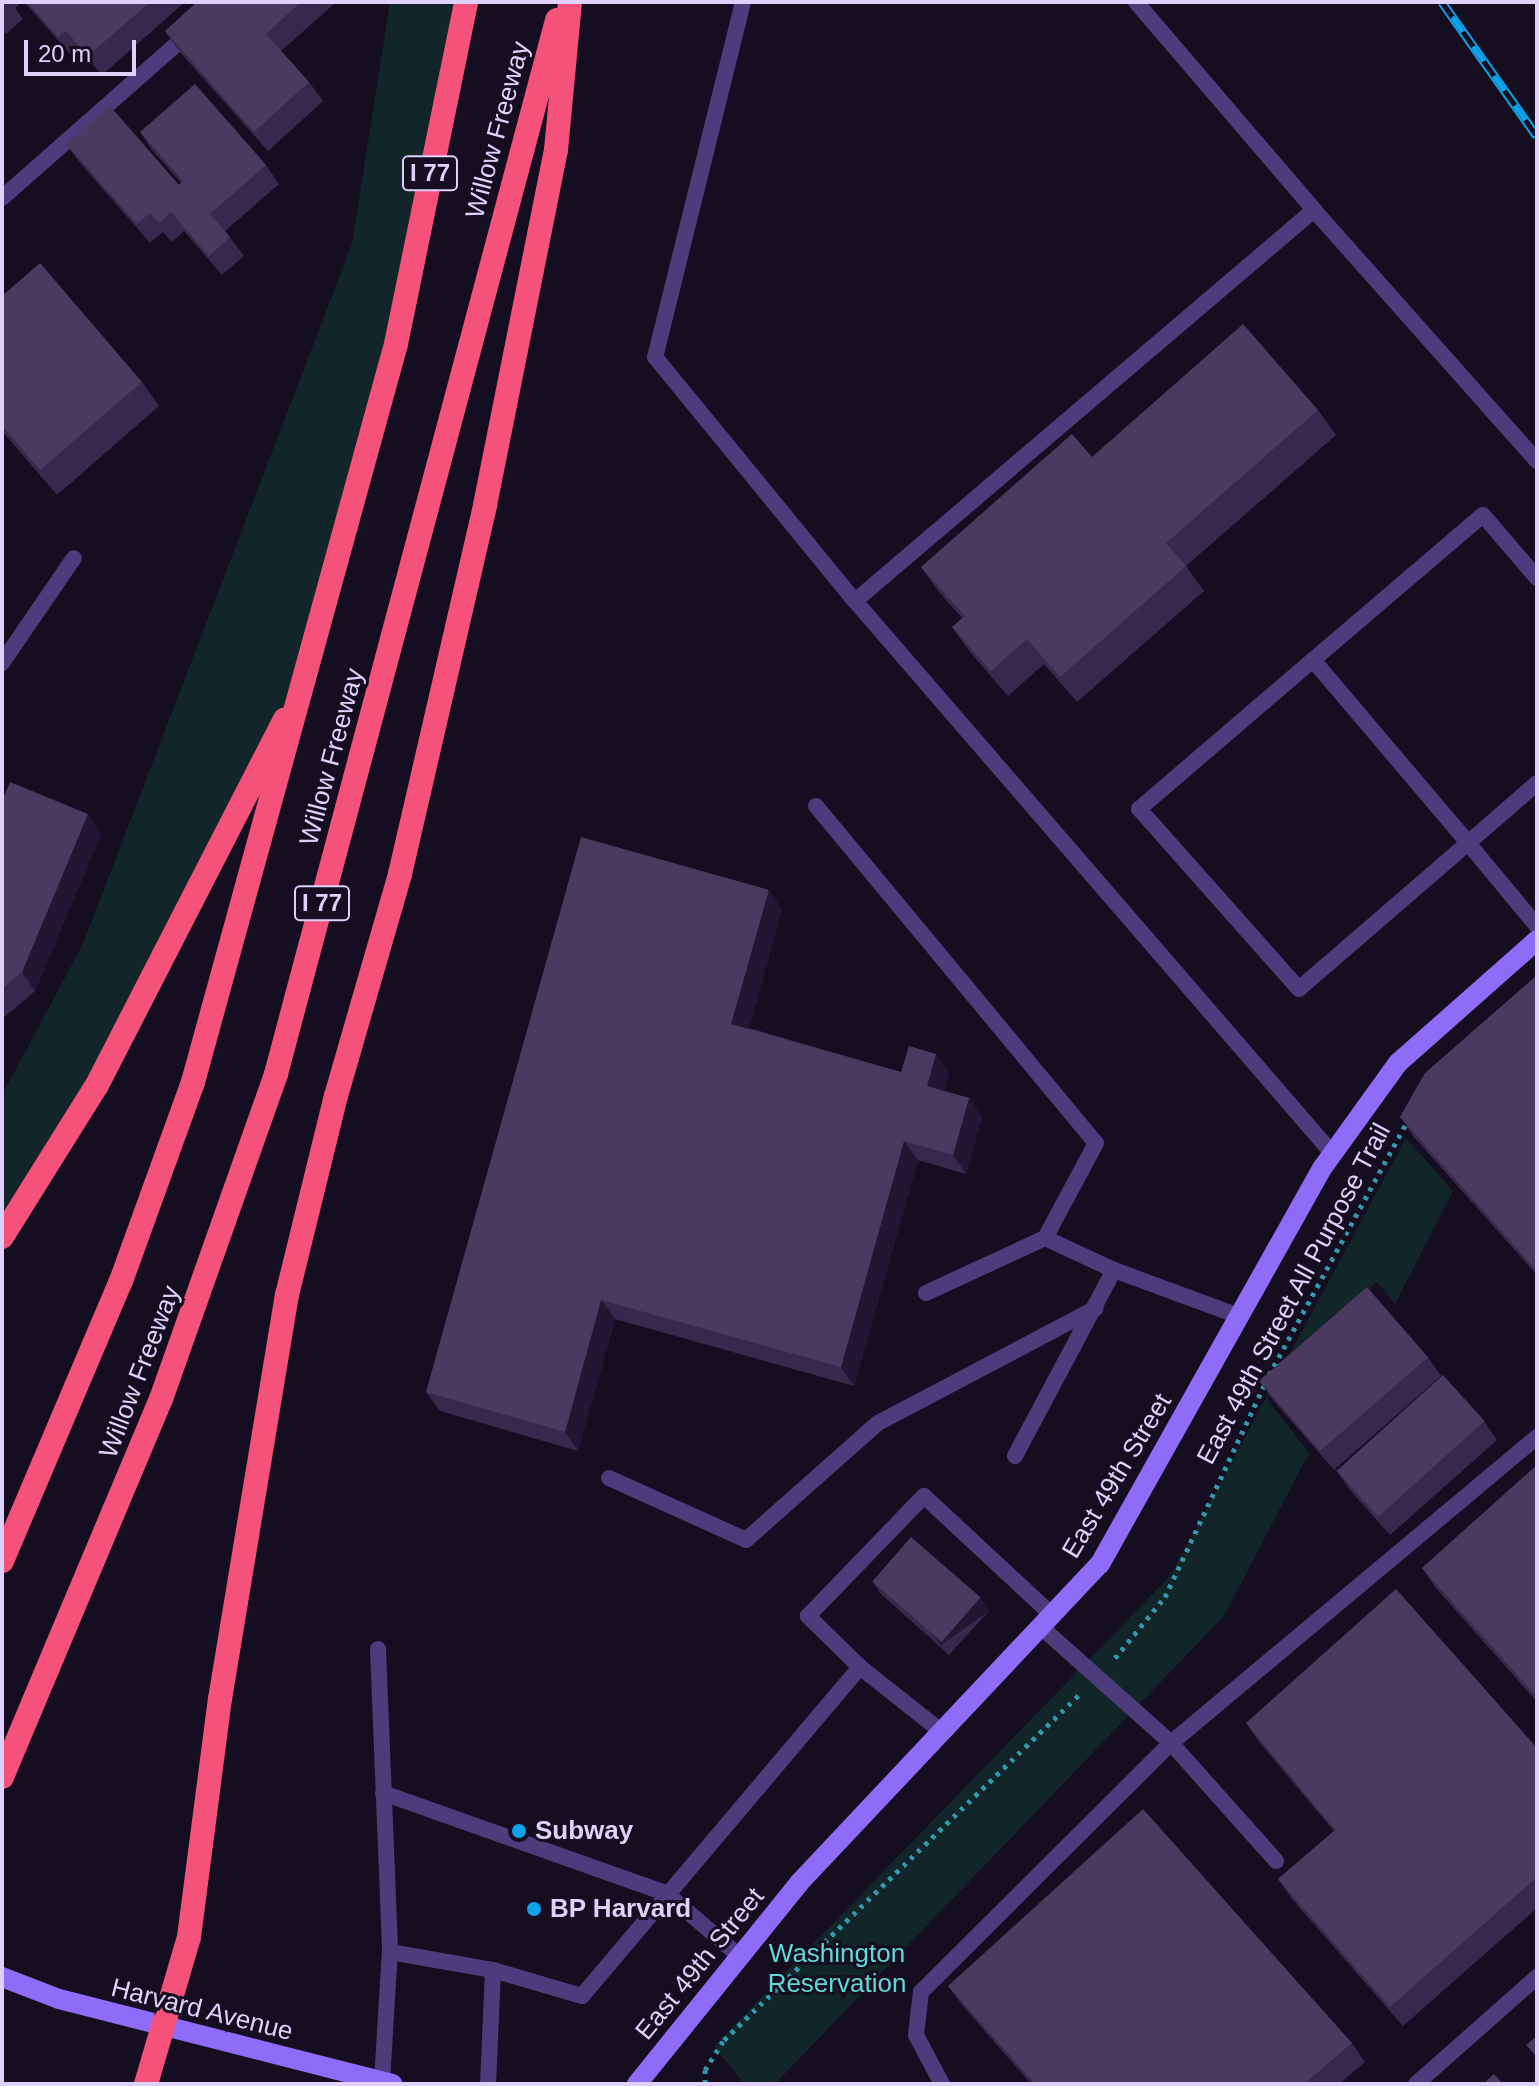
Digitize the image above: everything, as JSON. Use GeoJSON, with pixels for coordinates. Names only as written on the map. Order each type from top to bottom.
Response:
{"type":"FeatureCollection","features":[{"type":"Feature","properties":{"kind":"highway","name":"Willow Freeway"},"geometry":{"type":"LineString","coordinates":[[2,1561],[121,1281],[193,1082],[310,670],[396,344],[466,2]]}},
{"type":"Feature","properties":{"kind":"highway","name":"Willow Freeway"},"geometry":{"type":"LineString","coordinates":[[2,1777],[161,1399],[276,1074],[561,2]]}},
{"type":"Feature","properties":{"kind":"highway"},"geometry":{"type":"LineString","coordinates":[[146,2084],[165,2028],[189,1937],[220,1699],[287,1295],[336,1096],[400,874],[485,505],[556,150],[570,2]]}},
{"type":"Feature","properties":{"kind":"highway"},"geometry":{"type":"LineString","coordinates":[[2,1237],[97,1085],[310,670]]}},
{"type":"Feature","properties":{"kind":"street","name":"East 49th Street"},"geometry":{"type":"LineString","coordinates":[[637,2084],[738,1955],[1100,1564],[1332,1153],[1398,1063],[1537,940]]}},
{"type":"Feature","properties":{"kind":"street","name":"Harvard Avenue"},"geometry":{"type":"LineString","coordinates":[[2,1977],[59,1999],[387,2083]]}},
{"type":"Feature","properties":{"kind":"lane"},"geometry":{"type":"LineString","coordinates":[[743,2],[655,357],[855,601],[1332,1153]]}},
{"type":"Feature","properties":{"kind":"lane"},"geometry":{"type":"LineString","coordinates":[[1136,2],[1314,210],[1537,461]]}},
{"type":"Feature","properties":{"kind":"lane"},"geometry":{"type":"LineString","coordinates":[[2,198],[201,23]]}},
{"type":"Feature","properties":{"kind":"lane"},"geometry":{"type":"LineString","coordinates":[[855,601],[1314,210]]}},
{"type":"Feature","properties":{"kind":"lane"},"geometry":{"type":"LineString","coordinates":[[1537,578],[1483,515],[1139,809],[1299,989],[1537,783]]}},
{"type":"Feature","properties":{"kind":"lane"},"geometry":{"type":"LineString","coordinates":[[2,663],[74,558]]}},
{"type":"Feature","properties":{"kind":"lane"},"geometry":{"type":"LineString","coordinates":[[1313,660],[1537,926]]}},
{"type":"Feature","properties":{"kind":"lane"},"geometry":{"type":"LineString","coordinates":[[816,806],[1096,1143],[1045,1238],[926,1293]]}},
{"type":"Feature","properties":{"kind":"lane"},"geometry":{"type":"LineString","coordinates":[[1045,1238],[1114,1270],[1239,1316]]}},
{"type":"Feature","properties":{"kind":"lane"},"geometry":{"type":"LineString","coordinates":[[1015,1456],[1114,1270]]}},
{"type":"Feature","properties":{"kind":"lane"},"geometry":{"type":"LineString","coordinates":[[609,1478],[746,1540],[878,1423],[1096,1308]]}},
{"type":"Feature","properties":{"kind":"lane"},"geometry":{"type":"LineString","coordinates":[[942,2084],[916,2035],[921,1992],[1171,1743],[1537,1437]]}},
{"type":"Feature","properties":{"kind":"lane"},"geometry":{"type":"LineString","coordinates":[[942,1732],[860,1667],[808,1616],[924,1496],[1171,1743],[1276,1861]]}},
{"type":"Feature","properties":{"kind":"lane"},"geometry":{"type":"LineString","coordinates":[[378,1649],[390,1952],[387,2083]]}},
{"type":"Feature","properties":{"kind":"lane"},"geometry":{"type":"LineString","coordinates":[[390,1952],[493,1970],[582,1996],[860,1667]]}},
{"type":"Feature","properties":{"kind":"lane"},"geometry":{"type":"LineString","coordinates":[[383,1793],[666,1893],[738,1955]]}},
{"type":"Feature","properties":{"kind":"lane"},"geometry":{"type":"LineString","coordinates":[[488,2084],[493,1970]]}},
{"type":"Feature","properties":{"kind":"lane"},"geometry":{"type":"LineString","coordinates":[[1416,2084],[1537,1977]]}},
{"type":"Feature","properties":{"kind":"path","name":"East 49th Street All Purpose Trail"},"geometry":{"type":"LineString","coordinates":[[1124,1650],[1165,1597],[1270,1372],[1412,1113]]}},
{"type":"Feature","properties":{"kind":"path"},"geometry":{"type":"LineString","coordinates":[[705,2084],[705,2070],[724,2040],[1071,1704]]}},
{"type":"Feature","properties":{"kind":"green space"},"geometry":{"type":"Polygon","coordinates":[[[390,2],[466,2],[310,670],[2,1237],[2,1095],[83,944],[352,244],[390,2]]]}},
{"type":"Feature","properties":{"kind":"green space","name":"Washington Reservation"},"geometry":{"type":"Polygon","coordinates":[[[1406,1138],[1453,1191],[1395,1304],[1377,1282],[1294,1354],[1267,1399],[1309,1453],[1224,1616],[775,2084],[744,2084],[714,2046],[1170,1576],[1406,1138]]]}},
{"type":"Feature","properties":{"kind":"building"},"geometry":{"type":"Polygon","coordinates":[[[27,2],[150,2],[88,56],[66,31],[58,37],[27,2]]]}},
{"type":"Feature","properties":{"kind":"building"},"geometry":{"type":"Polygon","coordinates":[[[197,2],[301,2],[266,34],[309,82],[254,132],[165,31],[197,2]]]}},
{"type":"Feature","properties":{"kind":"building"},"geometry":{"type":"Polygon","coordinates":[[[195,84],[266,165],[210,214],[230,237],[209,256],[171,212],[159,223],[150,213],[137,224],[66,144],[110,106],[179,185],[183,181],[140,132],[195,84]]]}},
{"type":"Feature","properties":{"kind":"building"},"geometry":{"type":"Polygon","coordinates":[[[40,263],[142,382],[40,470],[2,426],[2,296],[40,263]]]}},
{"type":"Feature","properties":{"kind":"building"},"geometry":{"type":"Polygon","coordinates":[[[1243,324],[1318,410],[1166,543],[1186,566],[1060,677],[1027,639],[991,671],[952,627],[965,616],[921,567],[1072,434],[1092,457],[1243,324]]]}},
{"type":"Feature","properties":{"kind":"building"},"geometry":{"type":"Polygon","coordinates":[[[10,782],[88,814],[22,972],[2,989],[2,801],[10,782]]]}},
{"type":"Feature","properties":{"kind":"building"},"geometry":{"type":"Polygon","coordinates":[[[581,837],[769,890],[731,1024],[901,1072],[909,1046],[936,1054],[927,1086],[969,1098],[953,1155],[904,1141],[841,1367],[601,1300],[565,1432],[426,1392],[581,837]]]}},
{"type":"Feature","properties":{"kind":"building"},"geometry":{"type":"Polygon","coordinates":[[[1537,975],[1537,1271],[1400,1117],[1425,1073],[1537,975]]]}},
{"type":"Feature","properties":{"kind":"building"},"geometry":{"type":"Polygon","coordinates":[[[1367,1287],[1428,1357],[1320,1451],[1259,1381],[1367,1287]]]}},
{"type":"Feature","properties":{"kind":"building"},"geometry":{"type":"Polygon","coordinates":[[[1443,1375],[1484,1421],[1378,1517],[1337,1471],[1443,1375]]]}},
{"type":"Feature","properties":{"kind":"building"},"geometry":{"type":"Polygon","coordinates":[[[1537,1465],[1537,1697],[1422,1568],[1537,1465]]]}},
{"type":"Feature","properties":{"kind":"building"},"geometry":{"type":"Polygon","coordinates":[[[911,1537],[980,1597],[942,1642],[872,1582],[911,1537]]]}},
{"type":"Feature","properties":{"kind":"building"},"geometry":{"type":"Polygon","coordinates":[[[1396,1589],[1537,1748],[1537,1877],[1390,2007],[1278,1879],[1335,1830],[1246,1723],[1396,1589]]]}},
{"type":"Feature","properties":{"kind":"building"},"geometry":{"type":"Polygon","coordinates":[[[1143,1809],[1352,2043],[1304,2084],[1035,2084],[948,1986],[1143,1809]]]}},
{"type":"Feature","properties":{"kind":"building"},"geometry":{"type":"Polygon","coordinates":[[[1537,2036],[1537,2057],[1526,2045],[1537,2036]]]}},
{"type":"Feature","properties":{"kind":"building"},"geometry":{"type":"Polygon","coordinates":[[[1494,2074],[1503,2084],[1483,2084],[1494,2074]]]}},
{"type":"Feature","properties":{"kind":"railway"},"geometry":{"type":"LineString","coordinates":[[1442,2],[1537,136]]}},
{"type":"Feature","properties":{"kind":"place","name":"Subway"},"geometry":{"type":"Point","coordinates":[519,1831]}},
{"type":"Feature","properties":{"kind":"place","name":"BP Harvard"},"geometry":{"type":"Point","coordinates":[534,1909]}}]}
